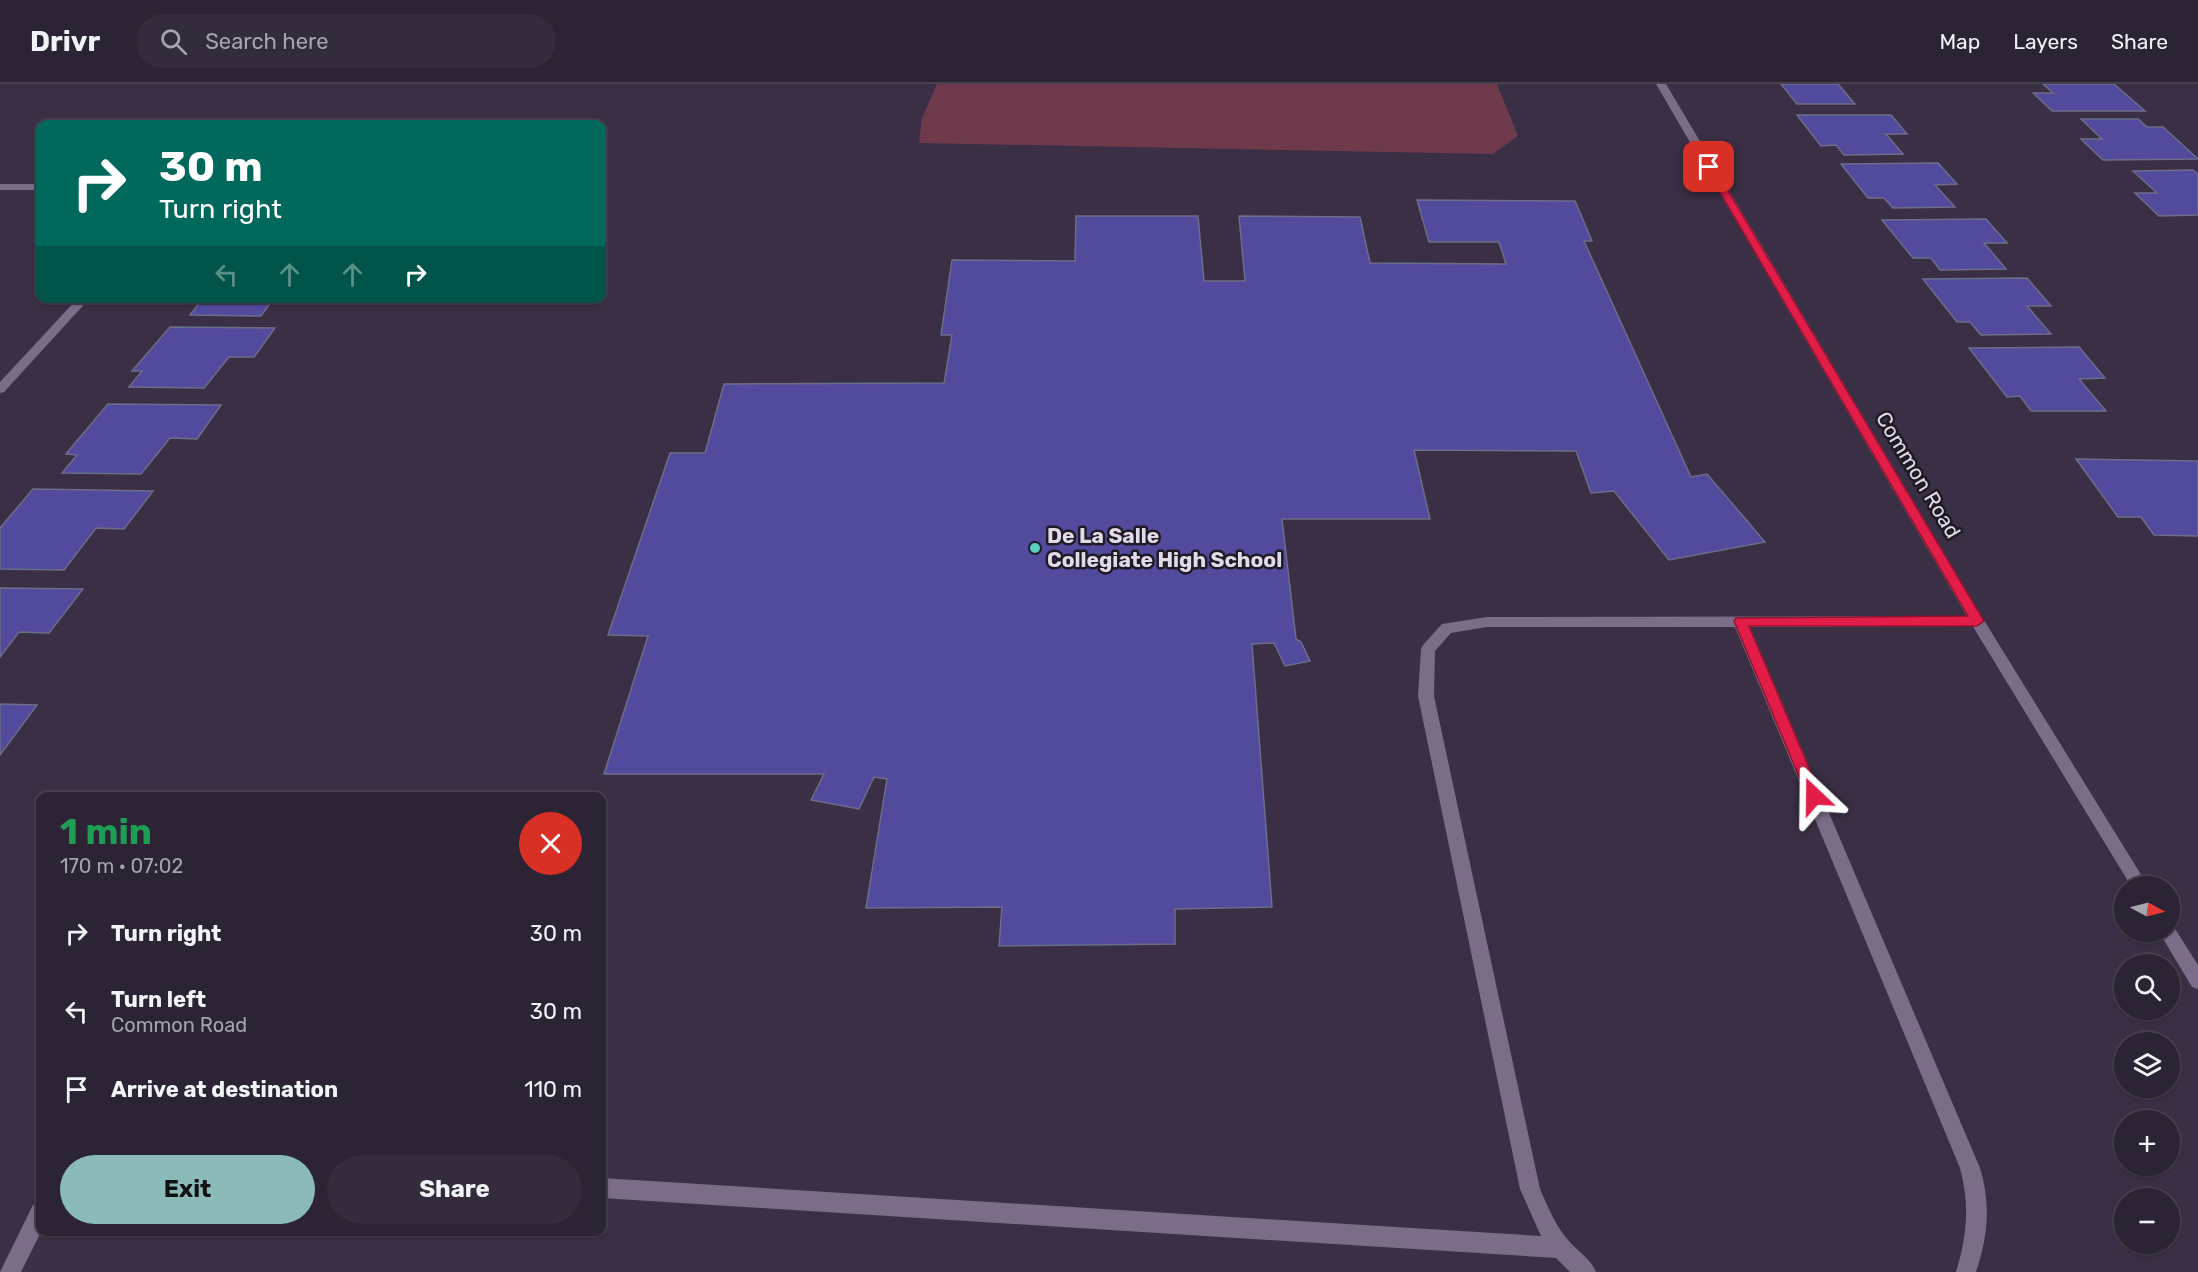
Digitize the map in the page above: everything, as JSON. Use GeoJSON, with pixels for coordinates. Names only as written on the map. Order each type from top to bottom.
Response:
{"type":"FeatureCollection","features":[{"type":"Feature","properties":{"kind":"street","name":"Common Road"},"geometry":{"type":"LineString","coordinates":[[1661,84],[1977,621],[2134,876]]}},
{"type":"Feature","properties":{"kind":"street"},"geometry":{"type":"LineString","coordinates":[[0,187],[36,187]]}},
{"type":"Feature","properties":{"kind":"street"},"geometry":{"type":"LineString","coordinates":[[0,389],[80,303]]}},
{"type":"Feature","properties":{"kind":"street"},"geometry":{"type":"LineString","coordinates":[[1740,621],[1971,1168],[1978,1193],[1977,1239],[1966,1272]]}},
{"type":"Feature","properties":{"kind":"street"},"geometry":{"type":"LineString","coordinates":[[1586,1272],[1560,1248],[1548,1232],[1530,1189],[1426,696],[1428,649],[1447,628],[1487,622],[1977,621]]}},
{"type":"Feature","properties":{"kind":"street"},"geometry":{"type":"LineString","coordinates":[[2174,942],[2198,981]]}},
{"type":"Feature","properties":{"kind":"street"},"geometry":{"type":"LineString","coordinates":[[606,1188],[1560,1248]]}},
{"type":"Feature","properties":{"kind":"street"},"geometry":{"type":"LineString","coordinates":[[10,1272],[36,1220]]}},
{"type":"Feature","properties":{"kind":"shaded area"},"geometry":{"type":"Polygon","coordinates":[[[937,84],[1497,84],[1518,136],[1493,154],[919,143],[922,118],[937,84]]]}},
{"type":"Feature","properties":{"kind":"building"},"geometry":{"type":"Polygon","coordinates":[[[1781,84],[1838,84],[1855,104],[1797,104],[1781,84]]]}},
{"type":"Feature","properties":{"kind":"building"},"geometry":{"type":"Polygon","coordinates":[[[2043,84],[2114,84],[2145,111],[2052,111],[2033,93],[2053,93],[2043,84]]]}},
{"type":"Feature","properties":{"kind":"building"},"geometry":{"type":"Polygon","coordinates":[[[1797,115],[1891,115],[1907,134],[1886,134],[1903,154],[1844,155],[1836,145],[1821,146],[1797,115]]]}},
{"type":"Feature","properties":{"kind":"building"},"geometry":{"type":"Polygon","coordinates":[[[2081,119],[2138,119],[2147,127],[2163,127],[2198,159],[2103,160],[2081,139],[2102,139],[2081,119]]]}},
{"type":"Feature","properties":{"kind":"building"},"geometry":{"type":"Polygon","coordinates":[[[1938,163],[1957,184],[1935,185],[1955,207],[1893,208],[1884,198],[1868,198],[1841,164],[1938,163]]]}},
{"type":"Feature","properties":{"kind":"building"},"geometry":{"type":"Polygon","coordinates":[[[2193,170],[2198,174],[2198,215],[2159,216],[2135,193],[2157,193],[2133,171],[2193,170]]]}},
{"type":"Feature","properties":{"kind":"building"},"geometry":{"type":"Polygon","coordinates":[[[1417,200],[1575,201],[1592,241],[1584,241],[1691,477],[1707,474],[1765,542],[1669,560],[1614,491],[1591,493],[1576,451],[1414,450],[1430,519],[1282,519],[1296,639],[1301,642],[1310,661],[1285,666],[1274,643],[1252,644],[1272,907],[1175,909],[1175,944],[999,946],[1002,907],[866,908],[887,779],[874,777],[859,809],[811,800],[824,774],[604,774],[648,636],[608,635],[670,453],[705,453],[724,384],[944,383],[952,335],[941,335],[952,260],[1075,261],[1076,216],[1198,216],[1204,281],[1245,281],[1239,216],[1360,217],[1370,263],[1506,264],[1499,242],[1429,242],[1417,200]]]}},
{"type":"Feature","properties":{"kind":"building"},"geometry":{"type":"Polygon","coordinates":[[[1986,219],[2007,243],[1984,243],[2006,269],[1940,270],[1931,258],[1913,258],[1882,220],[1986,219]]]}},
{"type":"Feature","properties":{"kind":"building"},"geometry":{"type":"Polygon","coordinates":[[[2027,278],[2051,306],[2027,306],[2051,334],[1981,335],[1970,322],[1957,322],[1923,279],[2027,278]]]}},
{"type":"Feature","properties":{"kind":"building"},"geometry":{"type":"Polygon","coordinates":[[[199,303],[270,303],[261,316],[190,315],[199,303]]]}},
{"type":"Feature","properties":{"kind":"building"},"geometry":{"type":"Polygon","coordinates":[[[170,327],[275,328],[254,357],[229,357],[204,388],[129,387],[142,371],[132,371],[170,327]]]}},
{"type":"Feature","properties":{"kind":"building"},"geometry":{"type":"Polygon","coordinates":[[[2079,347],[2105,378],[2079,379],[2106,411],[2031,411],[2020,396],[2007,397],[1969,348],[2079,347]]]}},
{"type":"Feature","properties":{"kind":"building"},"geometry":{"type":"Polygon","coordinates":[[[108,404],[221,405],[197,439],[170,438],[141,474],[62,473],[77,455],[66,454],[108,404]]]}},
{"type":"Feature","properties":{"kind":"building"},"geometry":{"type":"Polygon","coordinates":[[[2076,459],[2198,461],[2198,536],[2154,535],[2141,517],[2118,517],[2076,459]]]}},
{"type":"Feature","properties":{"kind":"building"},"geometry":{"type":"Polygon","coordinates":[[[33,489],[153,491],[124,529],[96,528],[64,570],[0,569],[0,528],[33,489]]]}},
{"type":"Feature","properties":{"kind":"building"},"geometry":{"type":"Polygon","coordinates":[[[0,588],[83,589],[49,633],[19,632],[0,657],[0,588]]]}},
{"type":"Feature","properties":{"kind":"building"},"geometry":{"type":"Polygon","coordinates":[[[0,704],[37,705],[0,755],[0,704]]]}},
{"type":"Feature","properties":{"kind":"place","name":"De La Salle Collegiate High School"},"geometry":{"type":"Point","coordinates":[1035,548]}},
{"type":"Feature","properties":{"kind":"route"},"geometry":{"type":"LineString","coordinates":[[1709,167],[1977,621],[1740,621],[1814,796]]}}]}
